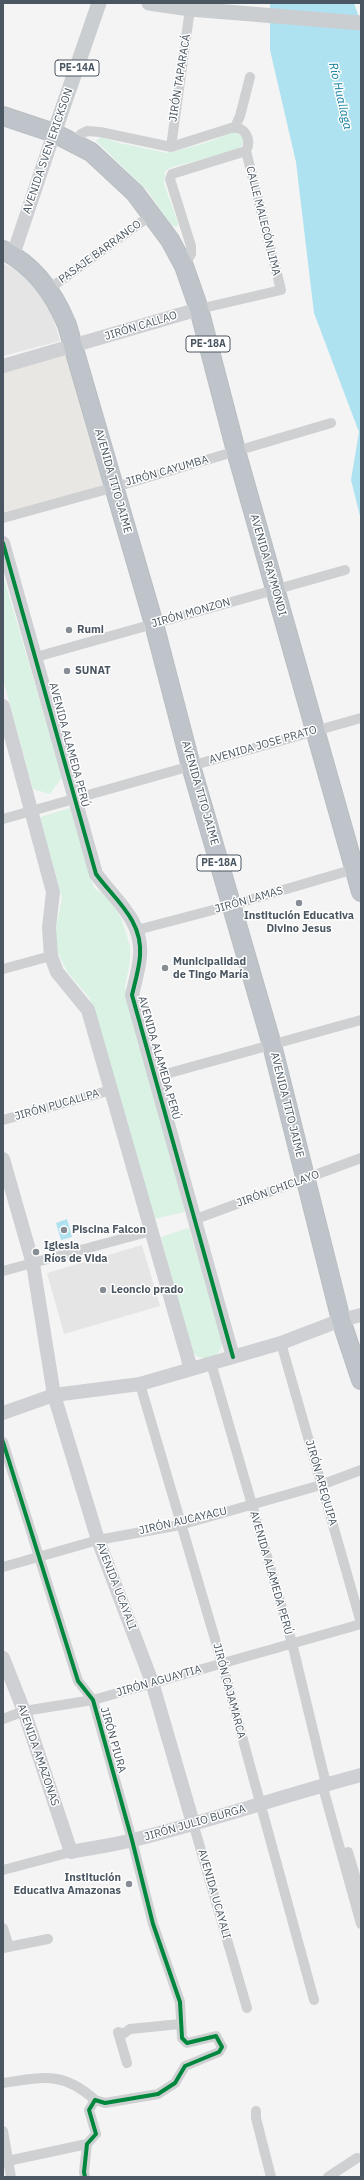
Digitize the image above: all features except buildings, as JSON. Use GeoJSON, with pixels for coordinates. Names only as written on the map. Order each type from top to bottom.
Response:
{"type":"FeatureCollection","features":[{"type":"Feature","properties":{"kind":"highway","name":"PE-18A"},"geometry":{"type":"LineString","coordinates":[[3,116],[54,133],[91,152],[115,172],[135,193],[151,214]]}},
{"type":"Feature","properties":{"kind":"highway","name":"AVENIDA RAYMONDI"},"geometry":{"type":"LineString","coordinates":[[151,214],[170,240],[184,266],[199,309],[236,451],[315,731],[358,868],[361,892]]}},
{"type":"Feature","properties":{"kind":"highway","name":"PE-18A"},"geometry":{"type":"LineString","coordinates":[[8,252],[31,269],[50,289],[58,304],[73,346]]}},
{"type":"Feature","properties":{"kind":"highway","name":"AVENIDA TITO JAIME"},"geometry":{"type":"LineString","coordinates":[[73,346],[115,487],[154,624],[191,766],[272,1045],[305,1180],[342,1320],[361,1380]]}},
{"type":"Feature","properties":{"kind":"main road","name":"AVENIDA SVEN ERICKSON"},"geometry":{"type":"LineString","coordinates":[[54,133],[100,3]]}},
{"type":"Feature","properties":{"kind":"main road"},"geometry":{"type":"LineString","coordinates":[[149,3],[190,9],[361,23]]}},
{"type":"Feature","properties":{"kind":"street","name":"JIRÓN TAPARACÁ"},"geometry":{"type":"LineString","coordinates":[[171,147],[190,9]]}},
{"type":"Feature","properties":{"kind":"street"},"geometry":{"type":"LineString","coordinates":[[74,142],[81,134],[87,131],[100,132],[171,147],[235,127],[240,116],[250,77]]}},
{"type":"Feature","properties":{"kind":"street","name":"CALLE MALECÓN LIMA"},"geometry":{"type":"LineString","coordinates":[[235,127],[239,128],[248,137],[249,145],[246,151],[281,290]]}},
{"type":"Feature","properties":{"kind":"street","name":"AVENIDA SVEN ERICKSON"},"geometry":{"type":"LineString","coordinates":[[8,252],[54,133]]}},
{"type":"Feature","properties":{"kind":"street"},"geometry":{"type":"LineString","coordinates":[[184,266],[191,254],[191,246],[170,179],[172,174],[246,151]]}},
{"type":"Feature","properties":{"kind":"street","name":"PASAJE BARRANCO"},"geometry":{"type":"LineString","coordinates":[[50,289],[151,214]]}},
{"type":"Feature","properties":{"kind":"street","name":"JIRÓN CALLAO"},"geometry":{"type":"LineString","coordinates":[[3,366],[199,309],[281,290]]}},
{"type":"Feature","properties":{"kind":"street","name":"JIRÓN CAYUMBA"},"geometry":{"type":"LineString","coordinates":[[3,518],[115,487],[331,423]]}},
{"type":"Feature","properties":{"kind":"street","name":"AVENIDA ALAMEDA PERÚ"},"geometry":{"type":"LineString","coordinates":[[3,543],[96,874],[126,910],[137,930],[140,955],[132,995],[196,1219],[233,1357]]}},
{"type":"Feature","properties":{"kind":"street","name":"JIRÓN MONZON"},"geometry":{"type":"LineString","coordinates":[[36,657],[345,570]]}},
{"type":"Feature","properties":{"kind":"street"},"geometry":{"type":"LineString","coordinates":[[3,706],[53,892],[48,928],[51,956],[57,972],[88,1010],[191,1369]]}},
{"type":"Feature","properties":{"kind":"street","name":"AVENIDA JOSE PRATO"},"geometry":{"type":"LineString","coordinates":[[3,819],[361,718]]}},
{"type":"Feature","properties":{"kind":"street","name":"JIRÓN LAMAS"},"geometry":{"type":"LineString","coordinates":[[137,930],[232,905],[358,868]]}},
{"type":"Feature","properties":{"kind":"street"},"geometry":{"type":"LineString","coordinates":[[3,969],[51,956]]}},
{"type":"Feature","properties":{"kind":"street"},"geometry":{"type":"LineString","coordinates":[[155,1078],[361,1020]]}},
{"type":"Feature","properties":{"kind":"street","name":"JIRÓN PUCALLPA"},"geometry":{"type":"LineString","coordinates":[[3,1120],[111,1090]]}},
{"type":"Feature","properties":{"kind":"street","name":"JIRÓN CHICLAYO"},"geometry":{"type":"LineString","coordinates":[[196,1219],[305,1180],[361,1158]]}},
{"type":"Feature","properties":{"kind":"street","name":"AVENIDA UCAYALI"},"geometry":{"type":"LineString","coordinates":[[3,1159],[33,1264],[54,1395],[98,1540],[152,1682],[247,2008]]}},
{"type":"Feature","properties":{"kind":"street"},"geometry":{"type":"LineString","coordinates":[[3,1271],[151,1231]]}},
{"type":"Feature","properties":{"kind":"street"},"geometry":{"type":"LineString","coordinates":[[3,1414],[54,1395],[140,1384],[281,1343],[342,1320],[361,1315]]}},
{"type":"Feature","properties":{"kind":"street","name":"JIRÓN AREQUIPA"},"geometry":{"type":"LineString","coordinates":[[281,1343],[361,1623]]}},
{"type":"Feature","properties":{"kind":"street","name":"AVENIDA ALAMEDA PERÚ"},"geometry":{"type":"LineString","coordinates":[[211,1363],[292,1643],[325,1784],[361,1924]]}},
{"type":"Feature","properties":{"kind":"street","name":"JIRÓN CAJAMARCA"},"geometry":{"type":"LineString","coordinates":[[140,1384],[222,1663],[314,2000]]}},
{"type":"Feature","properties":{"kind":"street","name":"JIRÓN PIURA"},"geometry":{"type":"LineString","coordinates":[[3,1442],[78,1680],[93,1700],[132,1840],[154,1928],[180,2002],[180,2024],[182,2038],[187,2043],[216,2036],[222,2047],[219,2052],[185,2066],[175,2083],[158,2094],[105,2103],[95,2100]]}},
{"type":"Feature","properties":{"kind":"street","name":"JIRÓN AUCAYACU"},"geometry":{"type":"LineString","coordinates":[[3,1567],[98,1540],[180,1524],[321,1485],[361,1470]]}},
{"type":"Feature","properties":{"kind":"street","name":"JIRÓN AGUAYTIA"},"geometry":{"type":"LineString","coordinates":[[3,1719],[24,1711],[93,1700],[361,1623]]}},
{"type":"Feature","properties":{"kind":"street","name":"AVENIDA AMAZONAS"},"geometry":{"type":"LineString","coordinates":[[3,1658],[24,1711],[71,1852]]}},
{"type":"Feature","properties":{"kind":"street","name":"JIRÓN JULIO BURGA"},"geometry":{"type":"LineString","coordinates":[[3,1870],[71,1852],[132,1840],[361,1775]]}},
{"type":"Feature","properties":{"kind":"street","name":"AVENIDA ALAMEDA PERÚ"},"geometry":{"type":"LineString","coordinates":[[325,1784],[361,1896]]}},
{"type":"Feature","properties":{"kind":"street"},"geometry":{"type":"LineString","coordinates":[[3,1928],[6,1947],[48,1939]]}},
{"type":"Feature","properties":{"kind":"street"},"geometry":{"type":"LineString","coordinates":[[128,2063],[118,2032],[123,2034],[130,2029],[180,2024]]}},
{"type":"Feature","properties":{"kind":"street"},"geometry":{"type":"LineString","coordinates":[[3,2083],[40,2078],[63,2079],[86,2092],[95,2100],[89,2110],[96,2134],[87,2144],[5,2162]]}},
{"type":"Feature","properties":{"kind":"street"},"geometry":{"type":"LineString","coordinates":[[256,2111],[256,2118],[271,2177]]}},
{"type":"Feature","properties":{"kind":"street"},"geometry":{"type":"LineString","coordinates":[[3,2131],[5,2162],[11,2177]]}},
{"type":"Feature","properties":{"kind":"street"},"geometry":{"type":"LineString","coordinates":[[85,2177],[84,2172],[87,2144]]}},
{"type":"Feature","properties":{"kind":"street"},"geometry":{"type":"LineString","coordinates":[[328,2177],[357,2158]]}},
{"type":"Feature","properties":{"kind":"shaded area"},"geometry":{"type":"Polygon","coordinates":[[[3,263],[23,274],[42,296],[52,314],[60,341],[3,356],[3,263]]]}},
{"type":"Feature","properties":{"kind":"shaded area"},"geometry":{"type":"Polygon","coordinates":[[[70,351],[107,484],[3,515],[3,371],[70,351]]]}},
{"type":"Feature","properties":{"kind":"shaded area","name":"Leoncio prado"},"geometry":{"type":"Polygon","coordinates":[[[142,1245],[160,1306],[64,1334],[47,1273],[142,1245]]]}},
{"type":"Feature","properties":{"kind":"green space"},"geometry":{"type":"Polygon","coordinates":[[[233,132],[244,137],[244,141],[239,150],[172,167],[165,171],[164,184],[178,223],[177,227],[172,226],[147,190],[96,141],[101,137],[119,143],[167,153],[206,143],[233,132]]]}},
{"type":"Feature","properties":{"kind":"green space"},"geometry":{"type":"Polygon","coordinates":[[[3,575],[62,777],[50,794],[33,789],[3,679],[3,575]]]}},
{"type":"Feature","properties":{"kind":"green space"},"geometry":{"type":"Polygon","coordinates":[[[70,808],[94,888],[110,899],[121,918],[130,947],[130,961],[125,987],[185,1212],[154,1219],[89,997],[68,973],[58,953],[55,934],[62,898],[40,817],[70,808]]]}},
{"type":"Feature","properties":{"kind":"green space"},"geometry":{"type":"Polygon","coordinates":[[[189,1228],[223,1342],[221,1348],[215,1356],[206,1359],[197,1356],[192,1352],[161,1237],[189,1228]]]}},
{"type":"Feature","properties":{"kind":"water","name":"Río Huallaga"},"geometry":{"type":"Polygon","coordinates":[[[270,3],[354,3],[361,23],[361,520],[351,480],[359,432],[314,313],[296,162],[270,50],[270,3]]]}},
{"type":"Feature","properties":{"kind":"water","name":"Piscina Falcon"},"geometry":{"type":"Polygon","coordinates":[[[67,1219],[72,1237],[61,1240],[56,1223],[67,1219]]]}},
{"type":"Feature","properties":{"kind":"cycle path"},"geometry":{"type":"LineString","coordinates":[[3,543],[96,874],[126,911],[137,932],[140,943],[140,956],[132,995],[233,1357]]}},
{"type":"Feature","properties":{"kind":"cycle path"},"geometry":{"type":"LineString","coordinates":[[3,1442],[78,1681],[93,1700],[132,1840],[153,1924],[180,2002],[182,2038],[187,2043],[216,2036],[222,2047],[219,2052],[185,2066],[175,2083],[158,2094],[105,2103],[95,2100],[89,2110],[96,2134],[87,2144],[84,2172],[85,2177]]}},
{"type":"Feature","properties":{"kind":"place","name":"Rumi"},"geometry":{"type":"Point","coordinates":[69,630]}},
{"type":"Feature","properties":{"kind":"place","name":"SUNAT"},"geometry":{"type":"Point","coordinates":[67,671]}},
{"type":"Feature","properties":{"kind":"place","name":"Institución Educativa Divino Jesus"},"geometry":{"type":"Point","coordinates":[299,903]}},
{"type":"Feature","properties":{"kind":"place","name":"Municipalidad de Tingo María"},"geometry":{"type":"Point","coordinates":[165,968]}},
{"type":"Feature","properties":{"kind":"place","name":"Piscina Falcon"},"geometry":{"type":"Point","coordinates":[64,1230]}},
{"type":"Feature","properties":{"kind":"place","name":"Iglesia Ríos de Vida"},"geometry":{"type":"Point","coordinates":[36,1252]}},
{"type":"Feature","properties":{"kind":"place","name":"Leoncio prado"},"geometry":{"type":"Point","coordinates":[103,1290]}},
{"type":"Feature","properties":{"kind":"place","name":"Institución Educativa Amazonas"},"geometry":{"type":"Point","coordinates":[129,1884]}}]}
